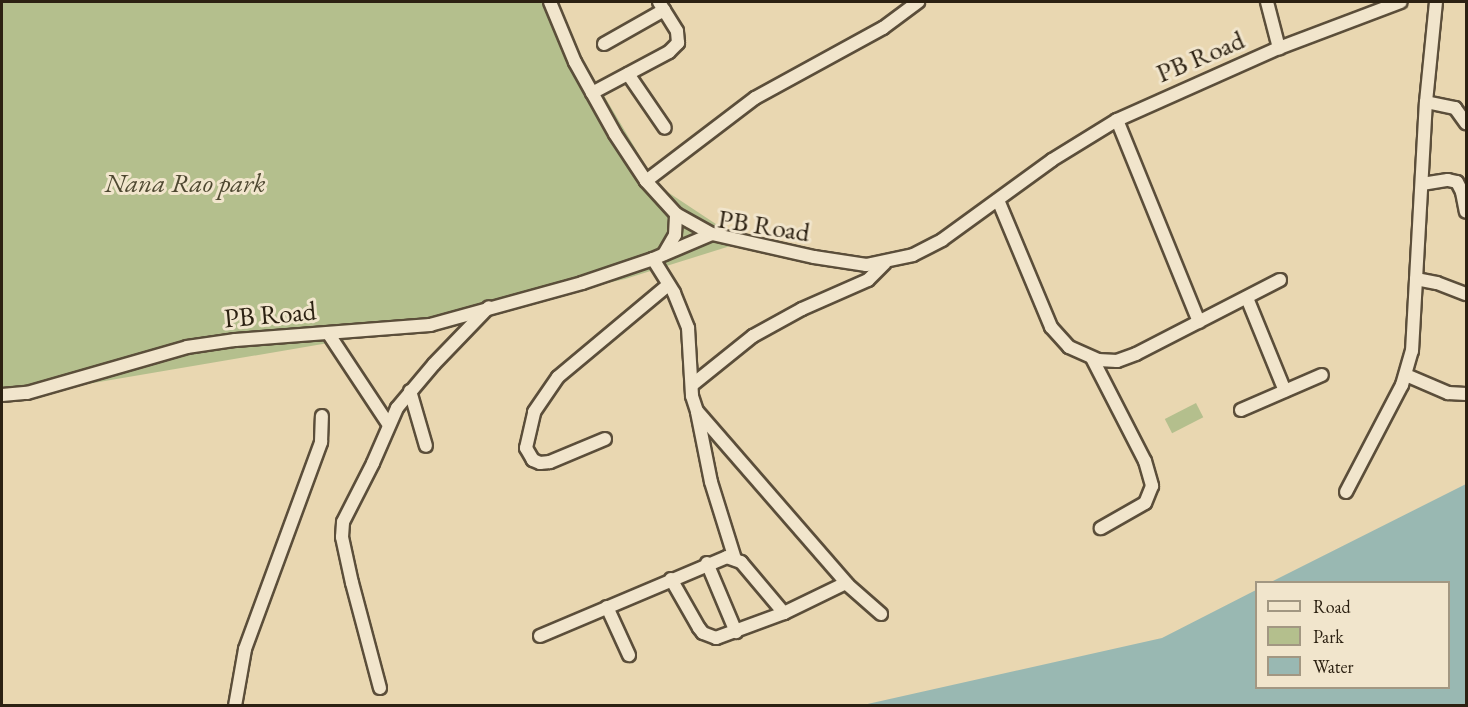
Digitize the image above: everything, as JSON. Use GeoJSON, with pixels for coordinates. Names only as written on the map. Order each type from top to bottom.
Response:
{"type":"FeatureCollection","features":[{"type":"Feature","properties":{"kind":"street"},"geometry":{"type":"LineString","coordinates":[[550,2],[564,39],[592,93],[646,181],[676,214],[712,234]]}},
{"type":"Feature","properties":{"kind":"street"},"geometry":{"type":"LineString","coordinates":[[646,181],[755,98],[883,28],[904,6],[918,2]]}},
{"type":"Feature","properties":{"kind":"street"},"geometry":{"type":"LineString","coordinates":[[1267,2],[1279,48]]}},
{"type":"Feature","properties":{"kind":"street","name":"PB Road"},"geometry":{"type":"LineString","coordinates":[[2,395],[27,393],[188,347],[430,325],[490,306],[582,283],[658,257],[712,234],[814,257],[866,265],[885,263],[914,255],[942,240],[1052,160],[1117,120],[1279,48],[1401,2]]}},
{"type":"Feature","properties":{"kind":"street"},"geometry":{"type":"LineString","coordinates":[[1346,492],[1406,375],[1415,331],[1426,102],[1437,2]]}},
{"type":"Feature","properties":{"kind":"street"},"geometry":{"type":"LineString","coordinates":[[592,93],[669,52],[678,43],[677,31],[662,6],[604,44]]}},
{"type":"Feature","properties":{"kind":"street"},"geometry":{"type":"LineString","coordinates":[[628,74],[665,128]]}},
{"type":"Feature","properties":{"kind":"street"},"geometry":{"type":"LineString","coordinates":[[1426,102],[1455,108],[1467,123]]}},
{"type":"Feature","properties":{"kind":"street"},"geometry":{"type":"LineString","coordinates":[[1117,120],[1199,322]]}},
{"type":"Feature","properties":{"kind":"street"},"geometry":{"type":"LineString","coordinates":[[1422,184],[1457,182],[1467,212]]}},
{"type":"Feature","properties":{"kind":"street"},"geometry":{"type":"LineString","coordinates":[[998,200],[1052,327],[1069,347],[1092,358],[1117,361],[1280,280]]}},
{"type":"Feature","properties":{"kind":"street"},"geometry":{"type":"LineString","coordinates":[[676,214],[675,235],[658,257],[688,328],[692,385],[711,482],[735,559],[784,613]]}},
{"type":"Feature","properties":{"kind":"street"},"geometry":{"type":"LineString","coordinates":[[692,385],[753,336],[793,314],[868,280],[885,263]]}},
{"type":"Feature","properties":{"kind":"street"},"geometry":{"type":"LineString","coordinates":[[1416,279],[1437,283],[1467,294]]}},
{"type":"Feature","properties":{"kind":"street"},"geometry":{"type":"LineString","coordinates":[[605,439],[550,462],[540,463],[533,460],[526,448],[534,412],[558,377],[668,285]]}},
{"type":"Feature","properties":{"kind":"street"},"geometry":{"type":"LineString","coordinates":[[1247,298],[1285,391]]}},
{"type":"Feature","properties":{"kind":"street"},"geometry":{"type":"LineString","coordinates":[[380,688],[342,537],[346,514],[374,463],[389,425],[410,390],[490,306]]}},
{"type":"Feature","properties":{"kind":"street"},"geometry":{"type":"LineString","coordinates":[[328,333],[389,425]]}},
{"type":"Feature","properties":{"kind":"street"},"geometry":{"type":"LineString","coordinates":[[1092,358],[1145,462],[1152,486],[1145,503],[1101,528]]}},
{"type":"Feature","properties":{"kind":"street"},"geometry":{"type":"LineString","coordinates":[[1241,410],[1322,375]]}},
{"type":"Feature","properties":{"kind":"street"},"geometry":{"type":"LineString","coordinates":[[1406,375],[1448,393],[1467,394]]}},
{"type":"Feature","properties":{"kind":"street"},"geometry":{"type":"LineString","coordinates":[[410,390],[426,446]]}},
{"type":"Feature","properties":{"kind":"street"},"geometry":{"type":"LineString","coordinates":[[697,411],[846,583],[880,614]]}},
{"type":"Feature","properties":{"kind":"street"},"geometry":{"type":"LineString","coordinates":[[235,705],[245,649],[321,442],[322,416]]}},
{"type":"Feature","properties":{"kind":"street"},"geometry":{"type":"LineString","coordinates":[[540,636],[707,563],[727,557],[735,559]]}},
{"type":"Feature","properties":{"kind":"street"},"geometry":{"type":"LineString","coordinates":[[707,563],[735,632]]}},
{"type":"Feature","properties":{"kind":"street"},"geometry":{"type":"LineString","coordinates":[[671,579],[703,633],[716,638],[784,613],[846,583]]}},
{"type":"Feature","properties":{"kind":"street"},"geometry":{"type":"LineString","coordinates":[[607,607],[629,655]]}},
{"type":"Feature","properties":{"kind":"green space","name":"Nana Rao park"},"geometry":{"type":"Polygon","coordinates":[[[2,2],[554,2],[558,18],[657,185],[743,242],[625,279],[387,333],[5,398],[2,397],[2,2]]]}},
{"type":"Feature","properties":{"kind":"green space"},"geometry":{"type":"Polygon","coordinates":[[[1196,403],[1203,417],[1172,433],[1165,419],[1196,403]]]}},
{"type":"Feature","properties":{"kind":"water"},"geometry":{"type":"Polygon","coordinates":[[[1466,484],[1466,705],[863,705],[1162,638],[1255,591],[1255,689],[1450,689],[1450,581],[1273,581],[1466,484]]]}}]}
